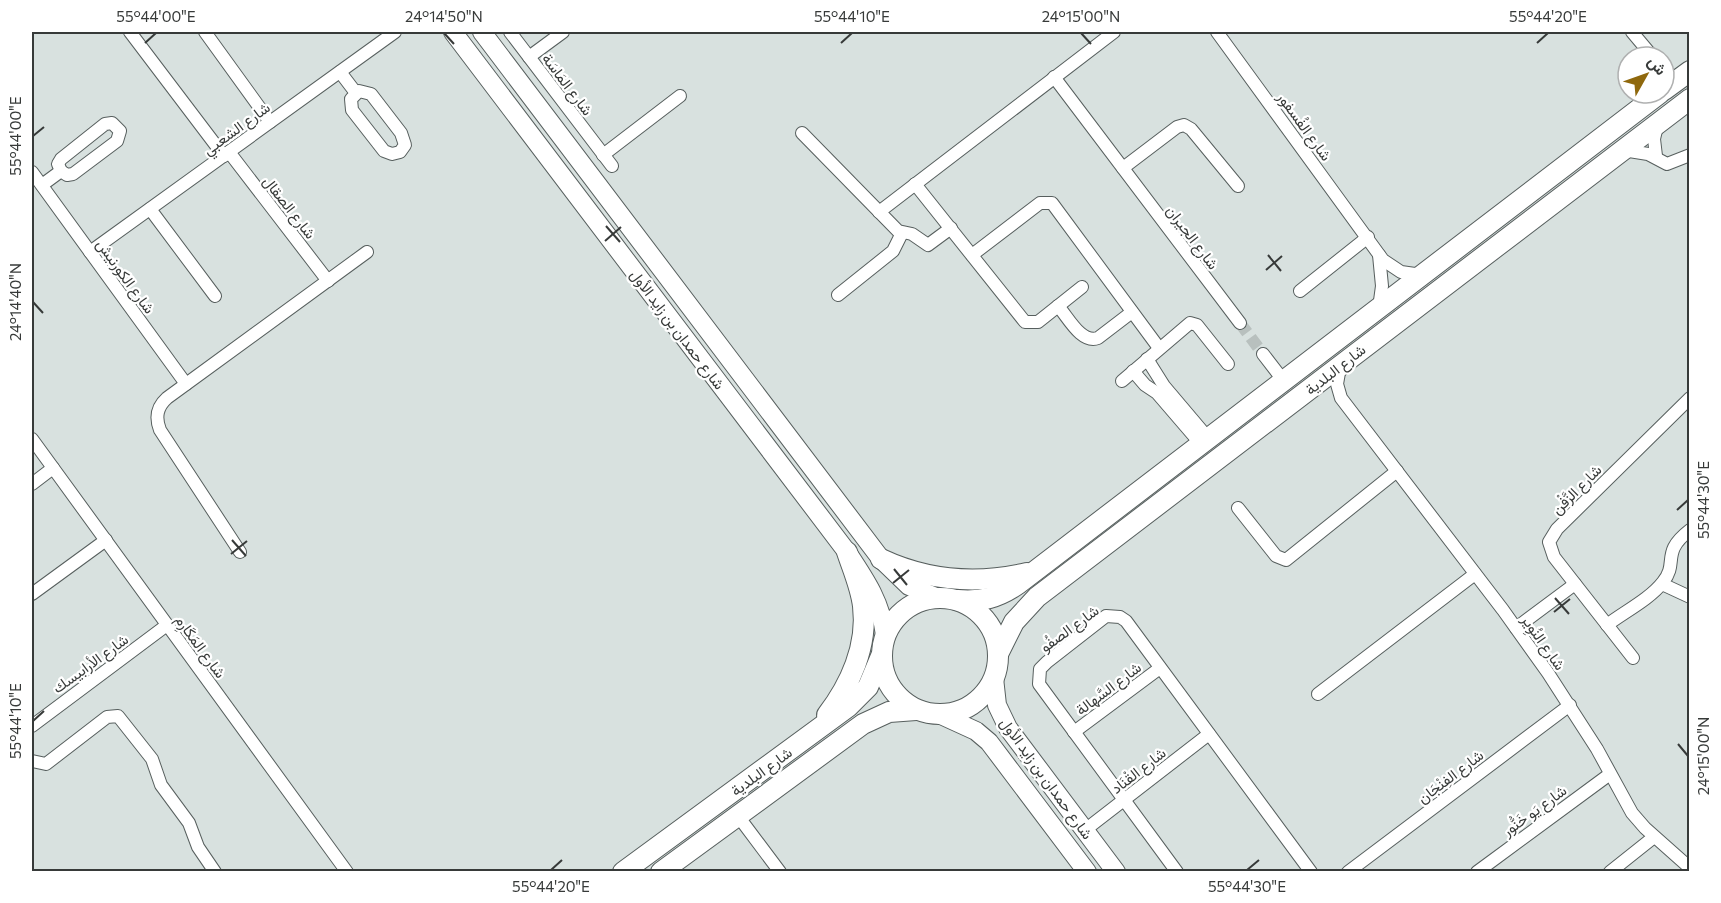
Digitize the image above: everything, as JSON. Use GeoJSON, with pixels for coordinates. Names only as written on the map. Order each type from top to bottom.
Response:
{"type":"FeatureCollection","features":[{"type":"Feature","properties":{"kind":"main road","name":"شارع حمدان بن زايد الأول"},"geometry":{"type":"LineString","coordinates":[[453,32],[847,552],[874,593],[883,620],[885,635]]}},
{"type":"Feature","properties":{"kind":"main road","name":"شارع حمدان بن زايد الأول"},"geometry":{"type":"LineString","coordinates":[[488,35],[880,559],[909,586],[936,597]]}},
{"type":"Feature","properties":{"kind":"main road","name":"شارع البلدية"},"geometry":{"type":"LineString","coordinates":[[998,654],[1014,622],[1037,597],[1689,99]]}},
{"type":"Feature","properties":{"kind":"main road","name":"شارع البلدية"},"geometry":{"type":"LineString","coordinates":[[957,600],[979,602],[993,598],[1032,572],[1422,275],[1639,105]]}},
{"type":"Feature","properties":{"kind":"main road"},"geometry":{"type":"LineString","coordinates":[[812,734],[850,682],[860,645],[863,606],[847,552]]}},
{"type":"Feature","properties":{"kind":"main road"},"geometry":{"type":"LineString","coordinates":[[880,559],[916,574],[949,579],[997,579],[1032,572]]}},
{"type":"Feature","properties":{"kind":"main road"},"geometry":{"type":"LineString","coordinates":[[936,597],[957,600],[973,608],[986,621],[995,636],[998,654],[994,678],[987,690],[967,708],[941,715],[916,710],[902,701],[891,688],[883,672],[881,656],[885,635],[891,623],[905,609],[923,600],[936,597]]}},
{"type":"Feature","properties":{"kind":"main road","name":"شارع البلدية"},"geometry":{"type":"LineString","coordinates":[[623,872],[859,699],[876,673],[881,656]]}},
{"type":"Feature","properties":{"kind":"main road","name":"شارع حمدان بن زايد الأول"},"geometry":{"type":"LineString","coordinates":[[994,678],[997,705],[1008,728],[1116,872]]}},
{"type":"Feature","properties":{"kind":"main road","name":"شارع البلدية"},"geometry":{"type":"LineString","coordinates":[[661,872],[863,724],[889,712],[916,710]]}},
{"type":"Feature","properties":{"kind":"main road","name":"شارع حمدان بن زايد الأول"},"geometry":{"type":"LineString","coordinates":[[941,715],[976,731],[989,742],[1088,872]]}},
{"type":"Feature","properties":{"kind":"street","name":"شارع الصقال"},"geometry":{"type":"LineString","coordinates":[[130,32],[328,280]]}},
{"type":"Feature","properties":{"kind":"street"},"geometry":{"type":"LineString","coordinates":[[205,32],[270,122]]}},
{"type":"Feature","properties":{"kind":"street","name":"شارع الشعبي"},"geometry":{"type":"LineString","coordinates":[[90,252],[395,32]]}},
{"type":"Feature","properties":{"kind":"street"},"geometry":{"type":"LineString","coordinates":[[529,57],[563,32]]}},
{"type":"Feature","properties":{"kind":"street"},"geometry":{"type":"LineString","coordinates":[[879,212],[1114,32]]}},
{"type":"Feature","properties":{"kind":"street","name":"شارع الفُسفور"},"geometry":{"type":"LineString","coordinates":[[1217,32],[1379,254],[1395,269],[1408,274],[1422,275]]}},
{"type":"Feature","properties":{"kind":"street"},"geometry":{"type":"LineString","coordinates":[[1632,32],[1643,45]]}},
{"type":"Feature","properties":{"kind":"street","name":"شارع المَاسَة"},"geometry":{"type":"LineString","coordinates":[[515,33],[529,57],[612,166]]}},
{"type":"Feature","properties":{"kind":"street"},"geometry":{"type":"LineString","coordinates":[[340,72],[356,93]]}},
{"type":"Feature","properties":{"kind":"street","name":"شارع الجيران"},"geometry":{"type":"LineString","coordinates":[[1054,77],[1240,323]]}},
{"type":"Feature","properties":{"kind":"street"},"geometry":{"type":"LineString","coordinates":[[368,92],[404,136],[405,145],[400,152],[392,154],[384,150],[352,110],[351,99],[356,93],[368,92]]}},
{"type":"Feature","properties":{"kind":"street"},"geometry":{"type":"LineString","coordinates":[[603,155],[681,96]]}},
{"type":"Feature","properties":{"kind":"street"},"geometry":{"type":"LineString","coordinates":[[1656,156],[1654,139],[1658,122]]}},
{"type":"Feature","properties":{"kind":"street"},"geometry":{"type":"LineString","coordinates":[[112,123],[118,126],[121,134],[117,141],[73,174],[67,175],[60,171],[58,164],[61,159],[105,124],[112,123]]}},
{"type":"Feature","properties":{"kind":"street"},"geometry":{"type":"LineString","coordinates":[[1123,168],[1177,127],[1184,125],[1191,129],[1238,186]]}},
{"type":"Feature","properties":{"kind":"street"},"geometry":{"type":"LineString","coordinates":[[802,134],[902,233],[912,234],[928,245],[951,228]]}},
{"type":"Feature","properties":{"kind":"street"},"geometry":{"type":"LineString","coordinates":[[1622,150],[1656,156],[1666,164],[1689,155]]}},
{"type":"Feature","properties":{"kind":"street"},"geometry":{"type":"LineString","coordinates":[[42,185],[60,171]]}},
{"type":"Feature","properties":{"kind":"street","name":"شارع الكورنيش"},"geometry":{"type":"LineString","coordinates":[[32,172],[186,384]]}},
{"type":"Feature","properties":{"kind":"street"},"geometry":{"type":"LineString","coordinates":[[915,184],[1025,322],[1035,323],[1082,287]]}},
{"type":"Feature","properties":{"kind":"street"},"geometry":{"type":"LineString","coordinates":[[972,255],[1040,203],[1048,202],[1055,206],[1160,348]]}},
{"type":"Feature","properties":{"kind":"street"},"geometry":{"type":"LineString","coordinates":[[150,209],[215,296]]}},
{"type":"Feature","properties":{"kind":"street"},"geometry":{"type":"LineString","coordinates":[[838,295],[896,248],[902,233]]}},
{"type":"Feature","properties":{"kind":"street"},"geometry":{"type":"LineString","coordinates":[[1300,291],[1368,237]]}},
{"type":"Feature","properties":{"kind":"street"},"geometry":{"type":"LineString","coordinates":[[240,552],[157,423],[157,413],[162,402],[367,252]]}},
{"type":"Feature","properties":{"kind":"street","name":"شارع الفُسفور"},"geometry":{"type":"LineString","coordinates":[[1379,254],[1382,286],[1379,308]]}},
{"type":"Feature","properties":{"kind":"street"},"geometry":{"type":"LineString","coordinates":[[1058,306],[1083,337],[1091,340],[1098,338],[1132,312]]}},
{"type":"Feature","properties":{"kind":"street"},"geometry":{"type":"LineString","coordinates":[[1122,381],[1192,323],[1197,325],[1228,364]]}},
{"type":"Feature","properties":{"kind":"street"},"geometry":{"type":"LineString","coordinates":[[1263,354],[1283,380]]}},
{"type":"Feature","properties":{"kind":"street"},"geometry":{"type":"LineString","coordinates":[[1147,359],[1204,441]]}},
{"type":"Feature","properties":{"kind":"street"},"geometry":{"type":"LineString","coordinates":[[1341,398],[1338,376],[1342,363]]}},
{"type":"Feature","properties":{"kind":"street"},"geometry":{"type":"LineString","coordinates":[[1133,371],[1204,441]]}},
{"type":"Feature","properties":{"kind":"street"},"geometry":{"type":"LineString","coordinates":[[1308,391],[1328,392],[1341,398]]}},
{"type":"Feature","properties":{"kind":"street","name":"شارع النُوِير"},"geometry":{"type":"LineString","coordinates":[[1341,398],[1516,628],[1570,705],[1632,813],[1654,837],[1689,868]]}},
{"type":"Feature","properties":{"kind":"street","name":"شارع الزَّفْن"},"geometry":{"type":"LineString","coordinates":[[1633,658],[1550,549],[1552,534],[1689,398]]}},
{"type":"Feature","properties":{"kind":"street","name":"شارع المَكَارِم"},"geometry":{"type":"LineString","coordinates":[[32,438],[347,872]]}},
{"type":"Feature","properties":{"kind":"street"},"geometry":{"type":"LineString","coordinates":[[32,484],[53,468]]}},
{"type":"Feature","properties":{"kind":"street"},"geometry":{"type":"LineString","coordinates":[[1238,508],[1276,556],[1286,561],[1397,471]]}},
{"type":"Feature","properties":{"kind":"street"},"geometry":{"type":"LineString","coordinates":[[1607,625],[1662,584],[1668,574],[1673,545],[1689,530]]}},
{"type":"Feature","properties":{"kind":"street"},"geometry":{"type":"LineString","coordinates":[[32,594],[106,540]]}},
{"type":"Feature","properties":{"kind":"street"},"geometry":{"type":"LineString","coordinates":[[1318,694],[1475,574]]}},
{"type":"Feature","properties":{"kind":"street"},"geometry":{"type":"LineString","coordinates":[[1516,628],[1575,584]]}},
{"type":"Feature","properties":{"kind":"street"},"geometry":{"type":"LineString","coordinates":[[1662,584],[1689,597]]}},
{"type":"Feature","properties":{"kind":"street","name":"شارع الصفُو"},"geometry":{"type":"LineString","coordinates":[[1177,872],[1042,690],[1038,677],[1040,669],[1047,662],[1106,616],[1120,617],[1126,621],[1311,872]]}},
{"type":"Feature","properties":{"kind":"street","name":"شارع الأرابيسك"},"geometry":{"type":"LineString","coordinates":[[32,726],[167,625]]}},
{"type":"Feature","properties":{"kind":"street","name":"شارع السَّهالة"},"geometry":{"type":"LineString","coordinates":[[1074,732],[1160,668]]}},
{"type":"Feature","properties":{"kind":"street","name":"شارع الفِنْجَان"},"geometry":{"type":"LineString","coordinates":[[1348,872],[1570,705]]}},
{"type":"Feature","properties":{"kind":"street"},"geometry":{"type":"LineString","coordinates":[[32,761],[46,764],[107,717],[118,716],[152,759],[161,785],[189,823],[198,848],[215,872]]}},
{"type":"Feature","properties":{"kind":"street","name":"شارع القْنَاد"},"geometry":{"type":"LineString","coordinates":[[1085,830],[1209,734]]}},
{"type":"Feature","properties":{"kind":"street","name":"شارع يَو خَنُّور"},"geometry":{"type":"LineString","coordinates":[[1477,872],[1610,774]]}},
{"type":"Feature","properties":{"kind":"street"},"geometry":{"type":"LineString","coordinates":[[738,816],[780,872]]}},
{"type":"Feature","properties":{"kind":"street"},"geometry":{"type":"LineString","coordinates":[[1610,872],[1654,837]]}},
{"type":"Feature","properties":{"kind":"tunnel"},"geometry":{"type":"LineString","coordinates":[[1240,323],[1263,354]]}}]}
